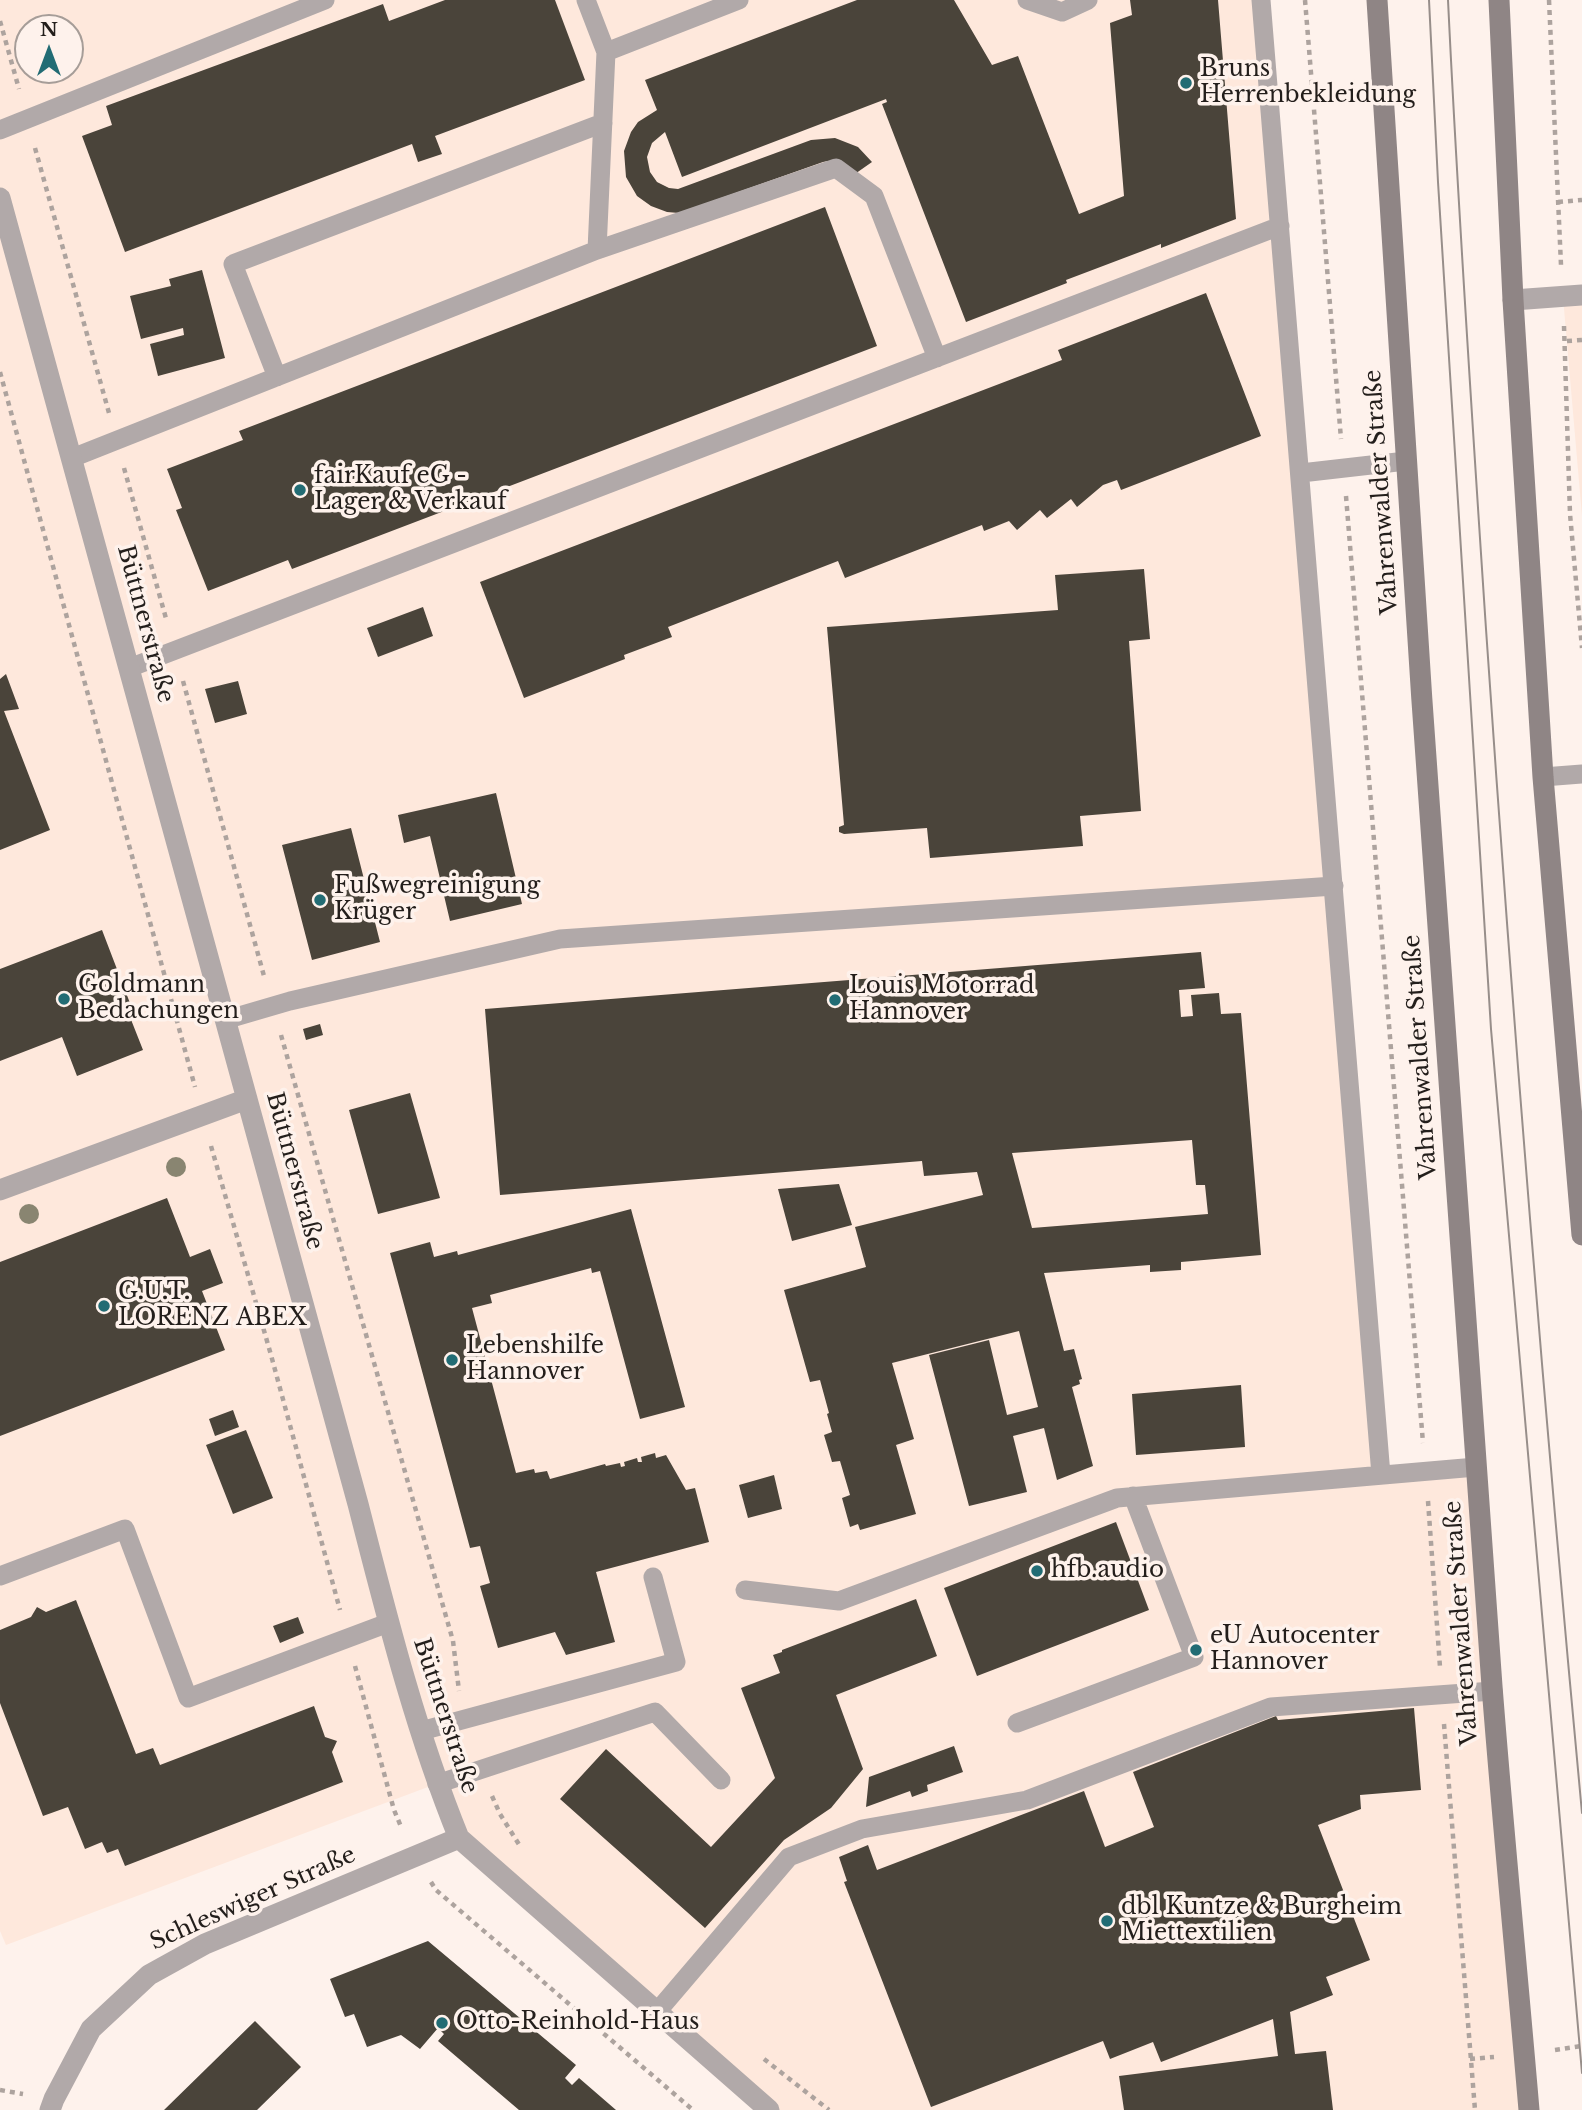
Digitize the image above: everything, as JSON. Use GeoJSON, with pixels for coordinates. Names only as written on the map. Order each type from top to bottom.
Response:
{"type":"FeatureCollection","features":[{"type":"Feature","properties":{"kind":"main road","name":"Vahrenwalder Straße"},"geometry":{"type":"LineString","coordinates":[[1377,0],[1406,461],[1476,1467],[1529,2110]]}},
{"type":"Feature","properties":{"kind":"main road"},"geometry":{"type":"LineString","coordinates":[[1499,0],[1513,300],[1544,776],[1582,1235]]}},
{"type":"Feature","properties":{"kind":"street","name":"Büttnerstraße"},"geometry":{"type":"LineString","coordinates":[[0,198],[358,1504],[388,1623],[437,1784],[459,1838],[769,2110]]}},
{"type":"Feature","properties":{"kind":"street"},"geometry":{"type":"LineString","coordinates":[[1513,300],[1573,296]]}},
{"type":"Feature","properties":{"kind":"street"},"geometry":{"type":"LineString","coordinates":[[0,1190],[247,1099]]}},
{"type":"Feature","properties":{"kind":"street","name":"Schleswiger Straße"},"geometry":{"type":"LineString","coordinates":[[50,2110],[91,2029],[149,1975],[205,1944],[459,1838]]}},
{"type":"Feature","properties":{"kind":"lane"},"geometry":{"type":"LineString","coordinates":[[0,130],[325,0]]}},
{"type":"Feature","properties":{"kind":"lane"},"geometry":{"type":"LineString","coordinates":[[586,0],[606,52],[597,250]]}},
{"type":"Feature","properties":{"kind":"lane"},"geometry":{"type":"LineString","coordinates":[[606,52],[739,0]]}},
{"type":"Feature","properties":{"kind":"lane"},"geometry":{"type":"LineString","coordinates":[[1027,0],[1062,12],[1088,0]]}},
{"type":"Feature","properties":{"kind":"lane"},"geometry":{"type":"LineString","coordinates":[[1261,0],[1381,1475]]}},
{"type":"Feature","properties":{"kind":"lane"},"geometry":{"type":"LineString","coordinates":[[277,377],[233,264],[603,123]]}},
{"type":"Feature","properties":{"kind":"lane"},"geometry":{"type":"LineString","coordinates":[[72,458],[597,250],[836,168],[874,196],[937,358]]}},
{"type":"Feature","properties":{"kind":"lane"},"geometry":{"type":"LineString","coordinates":[[129,668],[1280,226]]}},
{"type":"Feature","properties":{"kind":"lane"},"geometry":{"type":"LineString","coordinates":[[1301,473],[1406,461]]}},
{"type":"Feature","properties":{"kind":"lane"},"geometry":{"type":"LineString","coordinates":[[1544,776],[1582,774]]}},
{"type":"Feature","properties":{"kind":"lane"},"geometry":{"type":"LineString","coordinates":[[225,1020],[273,1006],[560,939],[1334,886]]}},
{"type":"Feature","properties":{"kind":"lane"},"geometry":{"type":"LineString","coordinates":[[744,1590],[839,1601],[1116,1498],[1476,1467]]}},
{"type":"Feature","properties":{"kind":"lane"},"geometry":{"type":"LineString","coordinates":[[1017,1723],[1194,1657],[1133,1496]]}},
{"type":"Feature","properties":{"kind":"lane"},"geometry":{"type":"LineString","coordinates":[[0,1576],[125,1529],[188,1698],[388,1623]]}},
{"type":"Feature","properties":{"kind":"lane"},"geometry":{"type":"LineString","coordinates":[[421,1731],[676,1662],[653,1577]]}},
{"type":"Feature","properties":{"kind":"lane"},"geometry":{"type":"LineString","coordinates":[[656,2013],[789,1857],[862,1829],[1027,1800],[1271,1707],[1493,1690]]}},
{"type":"Feature","properties":{"kind":"lane"},"geometry":{"type":"LineString","coordinates":[[437,1784],[655,1712],[721,1780]]}},
{"type":"Feature","properties":{"kind":"path"},"geometry":{"type":"LineString","coordinates":[[1306,0],[1475,2110]]}},
{"type":"Feature","properties":{"kind":"path"},"geometry":{"type":"LineString","coordinates":[[1549,0],[1559,202],[1573,296],[1570,514],[1582,648]]}},
{"type":"Feature","properties":{"kind":"path"},"geometry":{"type":"LineString","coordinates":[[0,21],[273,1006],[453,1641],[463,1720]]}},
{"type":"Feature","properties":{"kind":"path"},"geometry":{"type":"LineString","coordinates":[[1559,202],[1582,200]]}},
{"type":"Feature","properties":{"kind":"path"},"geometry":{"type":"LineString","coordinates":[[1567,341],[1582,340]]}},
{"type":"Feature","properties":{"kind":"path"},"geometry":{"type":"LineString","coordinates":[[480,1770],[500,1814],[518,1844],[527,1853]]}},
{"type":"Feature","properties":{"kind":"path"},"geometry":{"type":"LineString","coordinates":[[758,2054],[829,2110]]}},
{"type":"Feature","properties":{"kind":"shaded area"},"geometry":{"type":"Polygon","coordinates":[[[0,0],[1261,0],[1381,1474],[1476,1467],[1529,2110],[769,2110],[459,1838],[436,1784],[6,1945],[0,1931],[0,0]]]}},
{"type":"Feature","properties":{"kind":"shaded area"},"geometry":{"type":"Polygon","coordinates":[[[1582,295],[1582,516],[1563,297],[1582,295]]]}},
{"type":"Feature","properties":{"kind":"building"},"geometry":{"type":"Polygon","coordinates":[[[445,0],[555,0],[585,80],[435,136],[442,154],[418,162],[412,144],[125,252],[82,136],[112,125],[106,106],[383,4],[389,21],[445,0]]]}},
{"type":"Feature","properties":{"kind":"building"},"geometry":{"type":"Polygon","coordinates":[[[857,0],[954,0],[992,65],[1018,56],[1079,214],[1124,196],[1110,23],[1132,15],[1130,0],[1218,0],[1236,219],[1066,280],[1067,283],[966,322],[882,104],[887,102],[886,99],[682,177],[665,132],[652,143],[647,157],[650,172],[657,182],[678,189],[811,140],[835,138],[858,147],[872,162],[852,176],[828,161],[823,162],[679,213],[651,206],[637,196],[626,177],[624,151],[638,122],[657,110],[645,80],[857,0]]]}},
{"type":"Feature","properties":{"kind":"building"},"geometry":{"type":"Polygon","coordinates":[[[825,207],[877,346],[292,569],[288,560],[208,591],[176,510],[182,508],[167,469],[243,440],[239,431],[825,207]]]}},
{"type":"Feature","properties":{"kind":"building"},"geometry":{"type":"Polygon","coordinates":[[[202,270],[225,358],[158,376],[150,344],[184,335],[183,328],[141,339],[130,296],[171,286],[169,279],[202,270]]]}},
{"type":"Feature","properties":{"kind":"building"},"geometry":{"type":"Polygon","coordinates":[[[1206,293],[1261,436],[1121,490],[1117,480],[1103,485],[1077,507],[1071,499],[1047,518],[1040,510],[1017,530],[1009,521],[984,531],[982,525],[845,578],[838,561],[668,627],[672,637],[624,655],[625,659],[524,698],[480,582],[1062,360],[1058,350],[1206,293]]]}},
{"type":"Feature","properties":{"kind":"building"},"geometry":{"type":"Polygon","coordinates":[[[1144,569],[1150,639],[1129,641],[1141,811],[1080,816],[1083,846],[930,858],[927,828],[844,834],[839,832],[839,827],[844,825],[827,627],[1058,610],[1055,575],[1144,569]]]}},
{"type":"Feature","properties":{"kind":"building"},"geometry":{"type":"Polygon","coordinates":[[[423,607],[433,636],[378,657],[367,628],[423,607]]]}},
{"type":"Feature","properties":{"kind":"building"},"geometry":{"type":"Polygon","coordinates":[[[6,674],[19,709],[4,711],[50,830],[0,850],[0,679],[6,674]]]}},
{"type":"Feature","properties":{"kind":"building"},"geometry":{"type":"Polygon","coordinates":[[[238,681],[247,714],[215,723],[205,689],[238,681]]]}},
{"type":"Feature","properties":{"kind":"building"},"geometry":{"type":"Polygon","coordinates":[[[496,793],[522,904],[450,921],[430,836],[404,843],[398,815],[496,793]]]}},
{"type":"Feature","properties":{"kind":"building"},"geometry":{"type":"Polygon","coordinates":[[[351,828],[380,942],[312,960],[282,845],[351,828]]]}},
{"type":"Feature","properties":{"kind":"building","name":"Goldmann Bedachungen"},"geometry":{"type":"Polygon","coordinates":[[[102,930],[133,1011],[128,1012],[143,1050],[77,1076],[62,1037],[0,1061],[0,969],[102,930]]]}},
{"type":"Feature","properties":{"kind":"building"},"geometry":{"type":"Polygon","coordinates":[[[1201,952],[1205,988],[1179,990],[1181,1017],[1193,1016],[1191,995],[1219,993],[1221,1014],[1241,1013],[1261,1255],[1181,1262],[1181,1270],[1150,1272],[1150,1265],[1044,1273],[1064,1351],[1074,1349],[1082,1379],[1079,1380],[1080,1384],[1072,1387],[1093,1466],[1057,1480],[1044,1428],[1013,1436],[1027,1492],[969,1506],[929,1355],[989,1340],[1007,1415],[1038,1407],[1019,1331],[892,1363],[914,1439],[896,1445],[916,1514],[860,1530],[858,1524],[850,1527],[842,1498],[850,1495],[840,1461],[832,1462],[824,1435],[832,1432],[820,1380],[810,1382],[784,1290],[866,1267],[855,1227],[983,1195],[977,1172],[924,1176],[922,1161],[500,1195],[485,1009],[1201,952]],[[1192,1140],[1012,1153],[1032,1228],[1208,1214],[1205,1185],[1196,1185],[1192,1140]]]}},
{"type":"Feature","properties":{"kind":"building"},"geometry":{"type":"Polygon","coordinates":[[[320,1024],[323,1035],[306,1040],[303,1029],[320,1024]]]}},
{"type":"Feature","properties":{"kind":"building"},"geometry":{"type":"Polygon","coordinates":[[[410,1093],[440,1198],[378,1214],[349,1110],[410,1093]]]}},
{"type":"Feature","properties":{"kind":"building"},"geometry":{"type":"Polygon","coordinates":[[[839,1184],[852,1225],[792,1241],[778,1189],[839,1184]]]}},
{"type":"Feature","properties":{"kind":"building","name":"G.U.T. LORENZ ABEX"},"geometry":{"type":"Polygon","coordinates":[[[167,1198],[190,1257],[210,1249],[223,1283],[202,1291],[225,1350],[0,1436],[0,1262],[167,1198]]]}},
{"type":"Feature","properties":{"kind":"building"},"geometry":{"type":"Polygon","coordinates":[[[631,1209],[685,1407],[640,1419],[600,1271],[592,1273],[591,1268],[490,1295],[492,1303],[472,1308],[516,1473],[534,1469],[535,1473],[547,1471],[550,1479],[605,1464],[620,1463],[621,1467],[625,1466],[624,1462],[637,1458],[638,1462],[642,1462],[641,1457],[655,1453],[656,1458],[666,1455],[686,1490],[695,1488],[709,1542],[596,1572],[615,1642],[566,1655],[555,1632],[498,1648],[480,1586],[490,1583],[480,1546],[470,1548],[390,1253],[430,1242],[434,1257],[457,1251],[458,1255],[631,1209]]]}},
{"type":"Feature","properties":{"kind":"building"},"geometry":{"type":"Polygon","coordinates":[[[1241,1385],[1245,1447],[1136,1455],[1132,1394],[1241,1385]]]}},
{"type":"Feature","properties":{"kind":"building"},"geometry":{"type":"Polygon","coordinates":[[[233,1410],[239,1427],[215,1436],[209,1419],[233,1410]]]}},
{"type":"Feature","properties":{"kind":"building"},"geometry":{"type":"Polygon","coordinates":[[[246,1430],[273,1498],[233,1514],[206,1445],[246,1430]]]}},
{"type":"Feature","properties":{"kind":"building"},"geometry":{"type":"Polygon","coordinates":[[[774,1475],[782,1509],[748,1518],[739,1485],[774,1475]]]}},
{"type":"Feature","properties":{"kind":"building"},"geometry":{"type":"Polygon","coordinates":[[[1116,1522],[1149,1610],[977,1676],[944,1588],[1116,1522]]]}},
{"type":"Feature","properties":{"kind":"building"},"geometry":{"type":"Polygon","coordinates":[[[916,1599],[937,1656],[836,1695],[863,1769],[831,1808],[784,1840],[705,1928],[560,1799],[606,1749],[711,1847],[775,1778],[741,1688],[780,1673],[773,1655],[782,1650],[916,1599]]]}},
{"type":"Feature","properties":{"kind":"building"},"geometry":{"type":"Polygon","coordinates":[[[76,1600],[136,1754],[153,1748],[160,1765],[314,1706],[325,1737],[337,1741],[332,1752],[343,1782],[125,1866],[118,1849],[107,1853],[102,1842],[85,1849],[68,1807],[43,1816],[0,1703],[0,1630],[31,1617],[37,1607],[46,1612],[76,1600]]]}},
{"type":"Feature","properties":{"kind":"building"},"geometry":{"type":"Polygon","coordinates":[[[298,1617],[304,1633],[280,1643],[273,1626],[298,1617]]]}},
{"type":"Feature","properties":{"kind":"building","name":"dbl Kuntze & Burgheim Miettextilien"},"geometry":{"type":"Polygon","coordinates":[[[1414,1708],[1421,1790],[1360,1795],[1361,1809],[1318,1825],[1370,1960],[1326,1977],[1333,1995],[1290,2012],[1295,2054],[1326,2051],[1333,2110],[1124,2110],[1119,2076],[1278,2056],[1273,2019],[1161,2062],[1153,2042],[1110,2059],[1103,2041],[931,2107],[844,1882],[847,1881],[839,1857],[868,1845],[877,1870],[1084,1791],[1105,1847],[1154,1827],[1133,1772],[1276,1716],[1278,1720],[1414,1708]]]}},
{"type":"Feature","properties":{"kind":"building"},"geometry":{"type":"Polygon","coordinates":[[[954,1746],[963,1772],[927,1785],[928,1791],[912,1797],[910,1791],[866,1807],[869,1777],[954,1746]]]}},
{"type":"Feature","properties":{"kind":"building","name":"Otto-Reinhold-Haus"},"geometry":{"type":"Polygon","coordinates":[[[428,1941],[576,2065],[565,2078],[572,2085],[579,2078],[616,2110],[519,2110],[438,2041],[444,2034],[438,2028],[420,2049],[401,2035],[367,2047],[354,2014],[345,2017],[330,1979],[428,1941]]]}},
{"type":"Feature","properties":{"kind":"building"},"geometry":{"type":"Polygon","coordinates":[[[255,2021],[301,2067],[257,2110],[164,2110],[255,2021]]]}},
{"type":"Feature","properties":{"kind":"tram line"},"geometry":{"type":"LineString","coordinates":[[1429,0],[1491,1029],[1582,2073]]}},
{"type":"Feature","properties":{"kind":"tram line"},"geometry":{"type":"LineString","coordinates":[[1448,0],[1470,393],[1507,925],[1542,1369],[1582,1813]]}},
{"type":"Feature","properties":{"kind":"place","name":"Bruns Herrenbekleidung"},"geometry":{"type":"Point","coordinates":[1186,83]}},
{"type":"Feature","properties":{"kind":"place","name":"fairKauf eG - Lager & Verkauf"},"geometry":{"type":"Point","coordinates":[300,490]}},
{"type":"Feature","properties":{"kind":"place","name":"Fußwegreinigung Krüger"},"geometry":{"type":"Point","coordinates":[320,900]}},
{"type":"Feature","properties":{"kind":"place","name":"Goldmann Bedachungen"},"geometry":{"type":"Point","coordinates":[64,999]}},
{"type":"Feature","properties":{"kind":"place","name":"Louis Motorrad Hannover"},"geometry":{"type":"Point","coordinates":[835,1000]}},
{"type":"Feature","properties":{"kind":"place","name":"G.U.T. LORENZ ABEX"},"geometry":{"type":"Point","coordinates":[104,1306]}},
{"type":"Feature","properties":{"kind":"place","name":"Lebenshilfe Hannover"},"geometry":{"type":"Point","coordinates":[452,1360]}},
{"type":"Feature","properties":{"kind":"place","name":"hfb.audio"},"geometry":{"type":"Point","coordinates":[1037,1571]}},
{"type":"Feature","properties":{"kind":"place","name":"eU Autocenter Hannover"},"geometry":{"type":"Point","coordinates":[1196,1650]}},
{"type":"Feature","properties":{"kind":"place","name":"dbl Kuntze & Burgheim Miettextilien"},"geometry":{"type":"Point","coordinates":[1107,1921]}},
{"type":"Feature","properties":{"kind":"place","name":"Otto-Reinhold-Haus"},"geometry":{"type":"Point","coordinates":[442,2023]}}]}
